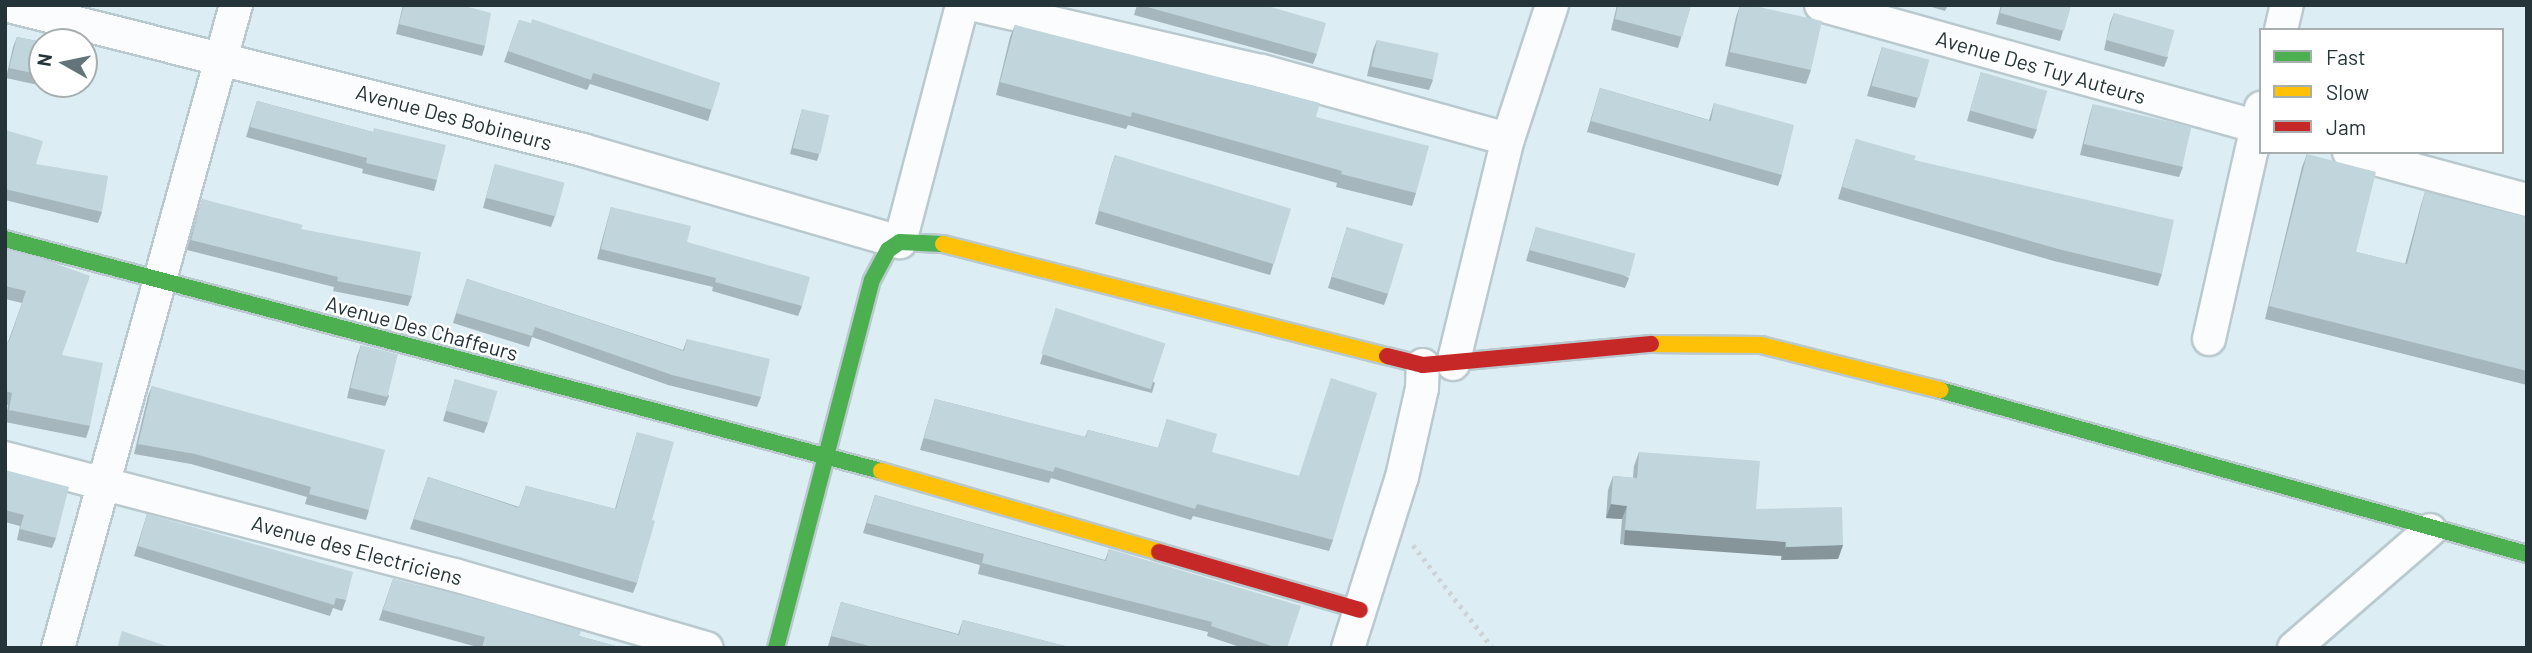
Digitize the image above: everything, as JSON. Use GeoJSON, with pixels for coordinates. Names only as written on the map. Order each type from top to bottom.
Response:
{"type":"FeatureCollection","features":[{"type":"Feature","properties":{"kind":"street","name":"Avenue Des Bobineurs"},"geometry":{"type":"LineString","coordinates":[[5,5],[220,56],[583,150],[900,242]]}},
{"type":"Feature","properties":{"kind":"street"},"geometry":{"type":"LineString","coordinates":[[58,648],[157,280],[236,5]]}},
{"type":"Feature","properties":{"kind":"street"},"geometry":{"type":"LineString","coordinates":[[900,242],[961,5]]}},
{"type":"Feature","properties":{"kind":"street"},"geometry":{"type":"LineString","coordinates":[[975,5],[1262,71],[1508,139]]}},
{"type":"Feature","properties":{"kind":"street"},"geometry":{"type":"LineString","coordinates":[[1349,648],[1389,523],[1417,416],[1438,365],[1552,5]]}},
{"type":"Feature","properties":{"kind":"street","name":"Avenue Des Tuy Auteurs"},"geometry":{"type":"LineString","coordinates":[[1821,5],[2259,121]]}},
{"type":"Feature","properties":{"kind":"street"},"geometry":{"type":"LineString","coordinates":[[2281,28],[2287,5]]}},
{"type":"Feature","properties":{"kind":"street"},"geometry":{"type":"LineString","coordinates":[[2209,339],[2259,121]]}},
{"type":"Feature","properties":{"kind":"street"},"geometry":{"type":"LineString","coordinates":[[2356,154],[2527,201]]}},
{"type":"Feature","properties":{"kind":"street","name":"Avenue Des Chaffeurs"},"geometry":{"type":"LineString","coordinates":[[5,239],[829,456],[1360,610]]}},
{"type":"Feature","properties":{"kind":"street"},"geometry":{"type":"LineString","coordinates":[[776,648],[829,456],[872,280],[888,250],[900,242],[953,245],[1438,365],[1685,341],[1761,345],[2025,412],[2430,530],[2527,554]]}},
{"type":"Feature","properties":{"kind":"street","name":"Avenue des Electriciens"},"geometry":{"type":"LineString","coordinates":[[5,458],[455,575],[708,648]]}},
{"type":"Feature","properties":{"kind":"street"},"geometry":{"type":"LineString","coordinates":[[2294,648],[2430,530]]}},
{"type":"Feature","properties":{"kind":"path"},"geometry":{"type":"LineString","coordinates":[[1389,523],[1447,585],[1493,648]]}},
{"type":"Feature","properties":{"kind":"building"},"geometry":{"type":"Polygon","coordinates":[[[404,5],[461,5],[491,13],[485,46],[399,24],[404,5]]]}},
{"type":"Feature","properties":{"kind":"building"},"geometry":{"type":"Polygon","coordinates":[[[1140,5],[1264,5],[1326,23],[1317,54],[1140,5]]]}},
{"type":"Feature","properties":{"kind":"building"},"geometry":{"type":"Polygon","coordinates":[[[1618,5],[1691,5],[1682,37],[1615,19],[1618,5]]]}},
{"type":"Feature","properties":{"kind":"building"},"geometry":{"type":"Polygon","coordinates":[[[1740,5],[1822,21],[1811,70],[1730,52],[1740,5]]]}},
{"type":"Feature","properties":{"kind":"building"},"geometry":{"type":"Polygon","coordinates":[[[2002,5],[2071,5],[2064,31],[2000,13],[2002,5]]]}},
{"type":"Feature","properties":{"kind":"building"},"geometry":{"type":"Polygon","coordinates":[[[2114,13],[2175,30],[2167,57],[2106,40],[2114,13]]]}},
{"type":"Feature","properties":{"kind":"building"},"geometry":{"type":"Polygon","coordinates":[[[532,19],[720,83],[712,110],[593,73],[591,80],[508,51],[519,20],[531,23],[532,19]]]}},
{"type":"Feature","properties":{"kind":"building"},"geometry":{"type":"Polygon","coordinates":[[[1015,25],[1320,103],[1316,117],[1429,146],[1416,193],[1341,174],[1342,171],[1132,112],[1131,117],[1000,82],[1015,25]]]}},
{"type":"Feature","properties":{"kind":"building"},"geometry":{"type":"Polygon","coordinates":[[[17,37],[28,39],[28,72],[9,68],[17,37]]]}},
{"type":"Feature","properties":{"kind":"building"},"geometry":{"type":"Polygon","coordinates":[[[1377,40],[1439,53],[1433,80],[1371,66],[1377,40]]]}},
{"type":"Feature","properties":{"kind":"building"},"geometry":{"type":"Polygon","coordinates":[[[1882,47],[1929,60],[1919,98],[1872,86],[1882,47]]]}},
{"type":"Feature","properties":{"kind":"building"},"geometry":{"type":"Polygon","coordinates":[[[1981,72],[2047,91],[2036,129],[1970,110],[1981,72]]]}},
{"type":"Feature","properties":{"kind":"building"},"geometry":{"type":"Polygon","coordinates":[[[1600,88],[1711,121],[1714,103],[1794,125],[1782,175],[1591,121],[1600,88]]]}},
{"type":"Feature","properties":{"kind":"building"},"geometry":{"type":"Polygon","coordinates":[[[257,101],[373,132],[374,128],[446,145],[437,180],[366,163],[367,158],[250,127],[257,101]]]}},
{"type":"Feature","properties":{"kind":"building"},"geometry":{"type":"Polygon","coordinates":[[[2093,104],[2191,127],[2182,167],[2084,144],[2093,104]]]}},
{"type":"Feature","properties":{"kind":"building"},"geometry":{"type":"Polygon","coordinates":[[[802,109],[829,115],[820,154],[793,148],[802,109]]]}},
{"type":"Feature","properties":{"kind":"building"},"geometry":{"type":"Polygon","coordinates":[[[5,130],[43,141],[36,164],[108,176],[102,212],[5,189],[5,130]]]}},
{"type":"Feature","properties":{"kind":"building"},"geometry":{"type":"Polygon","coordinates":[[[1856,139],[1916,156],[1914,160],[2174,220],[2162,274],[2058,249],[1842,187],[1856,139]]]}},
{"type":"Feature","properties":{"kind":"building"},"geometry":{"type":"Polygon","coordinates":[[[2307,154],[2376,172],[2356,252],[2407,264],[2425,192],[2527,217],[2527,371],[2269,306],[2307,154]]]}},
{"type":"Feature","properties":{"kind":"building"},"geometry":{"type":"Polygon","coordinates":[[[1115,155],[1291,209],[1274,264],[1098,210],[1115,155]]]}},
{"type":"Feature","properties":{"kind":"building"},"geometry":{"type":"Polygon","coordinates":[[[495,164],[565,183],[555,216],[486,198],[495,164]]]}},
{"type":"Feature","properties":{"kind":"building"},"geometry":{"type":"Polygon","coordinates":[[[202,199],[303,225],[301,229],[421,252],[412,296],[337,281],[338,277],[191,240],[202,199]]]}},
{"type":"Feature","properties":{"kind":"building"},"geometry":{"type":"Polygon","coordinates":[[[611,207],[691,226],[687,242],[810,277],[802,306],[715,282],[716,278],[601,249],[611,207]]]}},
{"type":"Feature","properties":{"kind":"building"},"geometry":{"type":"Polygon","coordinates":[[[1347,227],[1403,244],[1388,294],[1332,277],[1347,227]]]}},
{"type":"Feature","properties":{"kind":"building"},"geometry":{"type":"Polygon","coordinates":[[[1536,227],[1635,254],[1629,277],[1530,250],[1536,227]]]}},
{"type":"Feature","properties":{"kind":"building"},"geometry":{"type":"Polygon","coordinates":[[[5,249],[38,257],[90,276],[62,355],[103,363],[90,426],[9,410],[12,393],[5,391],[5,341],[9,342],[26,291],[5,286],[5,249]]]}},
{"type":"Feature","properties":{"kind":"building"},"geometry":{"type":"Polygon","coordinates":[[[467,279],[684,351],[687,339],[770,359],[761,397],[672,375],[535,327],[532,336],[456,313],[467,279]]]}},
{"type":"Feature","properties":{"kind":"building"},"geometry":{"type":"Polygon","coordinates":[[[1056,308],[1165,344],[1151,389],[1041,354],[1056,308]]]}},
{"type":"Feature","properties":{"kind":"building"},"geometry":{"type":"Polygon","coordinates":[[[361,345],[398,354],[387,397],[350,388],[361,345]]]}},
{"type":"Feature","properties":{"kind":"building"},"geometry":{"type":"Polygon","coordinates":[[[1331,378],[1377,393],[1333,540],[1197,504],[1195,509],[1055,467],[1053,472],[924,438],[935,399],[1086,437],[1088,430],[1158,448],[1167,419],[1217,434],[1212,452],[1299,476],[1331,378]]]}},
{"type":"Feature","properties":{"kind":"building"},"geometry":{"type":"Polygon","coordinates":[[[455,379],[497,391],[488,423],[446,411],[455,379]]]}},
{"type":"Feature","properties":{"kind":"building"},"geometry":{"type":"Polygon","coordinates":[[[152,386],[385,450],[369,510],[309,494],[311,487],[195,454],[138,444],[152,386]]]}},
{"type":"Feature","properties":{"kind":"building"},"geometry":{"type":"Polygon","coordinates":[[[637,432],[674,442],[637,583],[414,519],[428,477],[519,508],[526,486],[616,509],[637,432]]]}},
{"type":"Feature","properties":{"kind":"building"},"geometry":{"type":"Polygon","coordinates":[[[1639,452],[1760,461],[1756,509],[1842,507],[1843,545],[1786,547],[1786,542],[1625,530],[1627,506],[1611,504],[1613,476],[1637,478],[1639,452]]]}},
{"type":"Feature","properties":{"kind":"building"},"geometry":{"type":"Polygon","coordinates":[[[5,470],[69,487],[56,538],[20,529],[24,515],[5,510],[5,470]]]}},
{"type":"Feature","properties":{"kind":"building"},"geometry":{"type":"Polygon","coordinates":[[[875,495],[1106,561],[1109,549],[1301,606],[1287,648],[1278,648],[1211,626],[1212,622],[982,563],[984,554],[867,523],[875,495]]]}},
{"type":"Feature","properties":{"kind":"building"},"geometry":{"type":"Polygon","coordinates":[[[147,514],[353,572],[346,600],[336,598],[334,605],[138,546],[147,514]]]}},
{"type":"Feature","properties":{"kind":"building"},"geometry":{"type":"Polygon","coordinates":[[[393,579],[496,604],[581,631],[579,636],[623,648],[482,648],[485,637],[383,610],[393,579]]]}},
{"type":"Feature","properties":{"kind":"building"},"geometry":{"type":"Polygon","coordinates":[[[841,602],[959,635],[963,620],[1073,648],[877,648],[831,636],[841,602]]]}},
{"type":"Feature","properties":{"kind":"building"},"geometry":{"type":"Polygon","coordinates":[[[122,631],[172,648],[117,648],[122,631]]]}},
{"type":"Feature","properties":{"kind":"traffic: fast"},"geometry":{"type":"LineString","coordinates":[[5,239],[881,471]]}},
{"type":"Feature","properties":{"kind":"traffic: fast"},"geometry":{"type":"LineString","coordinates":[[776,648],[872,280],[888,250],[900,242],[943,244]]}},
{"type":"Feature","properties":{"kind":"traffic: fast"},"geometry":{"type":"LineString","coordinates":[[1940,390],[2527,554]]}},
{"type":"Feature","properties":{"kind":"traffic: slow"},"geometry":{"type":"LineString","coordinates":[[943,244],[1387,356]]}},
{"type":"Feature","properties":{"kind":"traffic: slow"},"geometry":{"type":"LineString","coordinates":[[1651,344],[1761,345],[1940,390]]}},
{"type":"Feature","properties":{"kind":"traffic: slow"},"geometry":{"type":"LineString","coordinates":[[881,471],[1159,552]]}},
{"type":"Feature","properties":{"kind":"traffic: jam"},"geometry":{"type":"LineString","coordinates":[[1387,356],[1423,365],[1651,344]]}},
{"type":"Feature","properties":{"kind":"traffic: jam"},"geometry":{"type":"LineString","coordinates":[[1159,552],[1360,610]]}}]}
